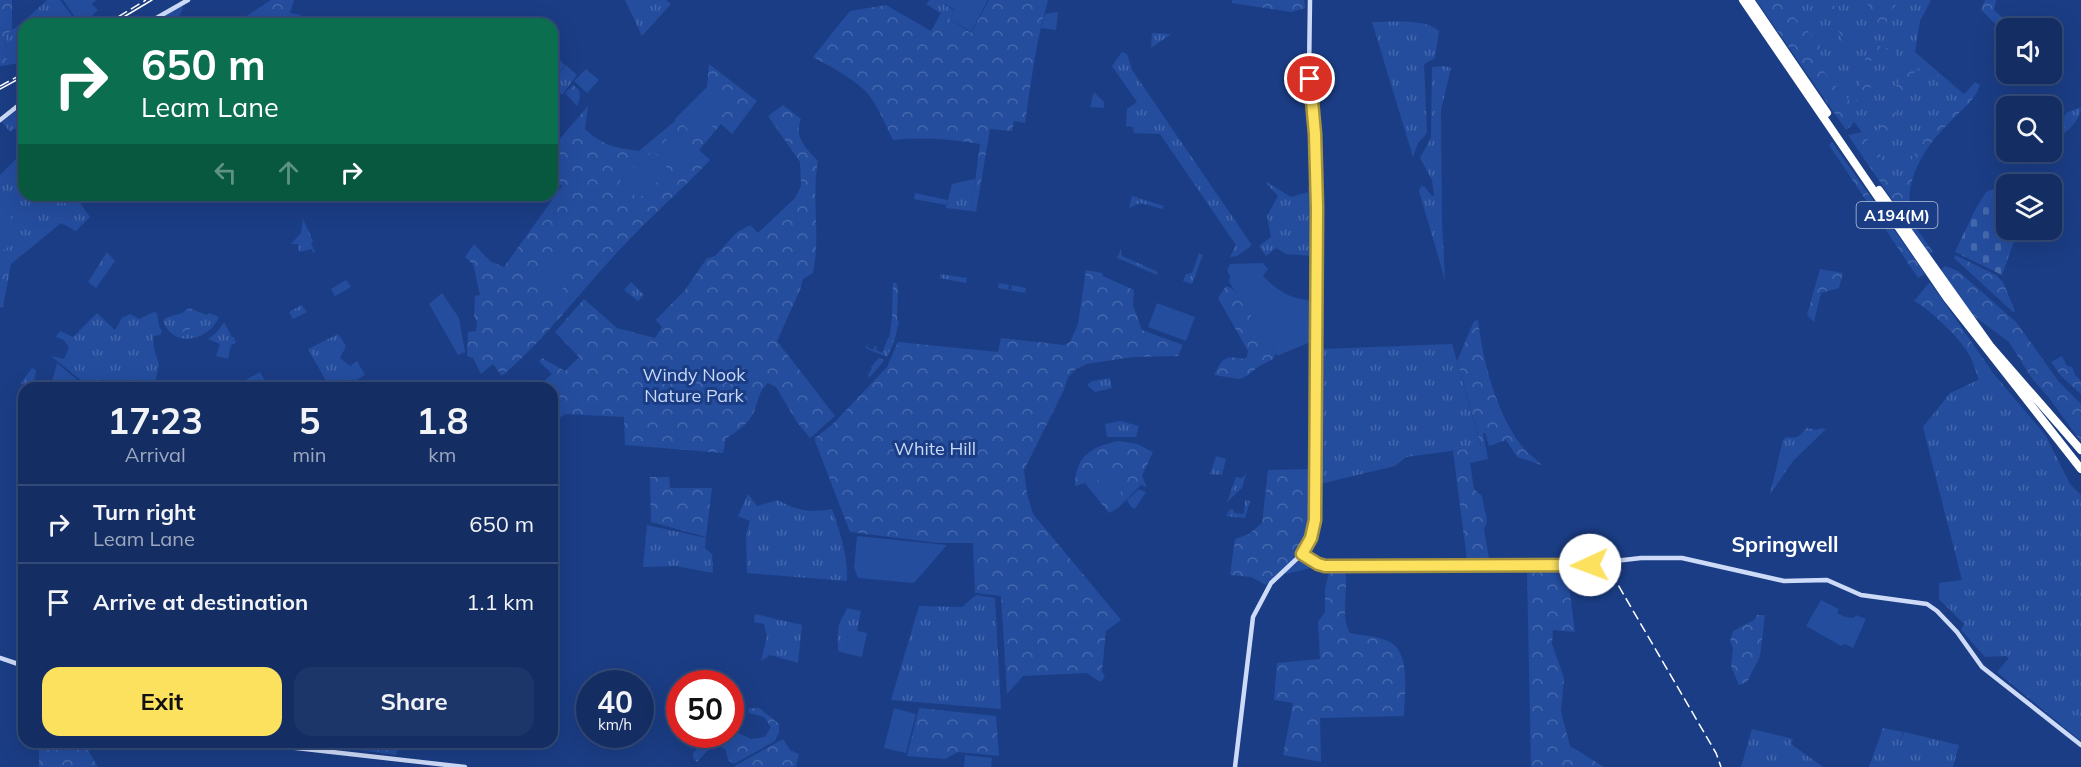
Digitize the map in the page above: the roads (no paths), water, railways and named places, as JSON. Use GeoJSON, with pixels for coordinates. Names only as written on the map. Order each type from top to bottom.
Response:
{"type":"FeatureCollection","features":[{"type":"Feature","properties":{"kind":"highway","name":"A194(M)"},"geometry":{"type":"LineString","coordinates":[[1743,0],[1947,298],[2081,470]]}},
{"type":"Feature","properties":{"kind":"highway","name":"A194(M)"},"geometry":{"type":"LineString","coordinates":[[1750,0],[1954,297],[1991,347],[2081,452]]}},
{"type":"Feature","properties":{"kind":"highway","name":"A194(M)"},"geometry":{"type":"LineString","coordinates":[[2021,395],[2081,462]]}},
{"type":"Feature","properties":{"kind":"main road"},"geometry":{"type":"LineString","coordinates":[[156,18],[188,0]]}},
{"type":"Feature","properties":{"kind":"main road"},"geometry":{"type":"LineString","coordinates":[[1235,767],[1253,617],[1271,583],[1302,554],[1311,538],[1315,520],[1317,208],[1315,134],[1309,73],[1310,0]]}},
{"type":"Feature","properties":{"kind":"main road"},"geometry":{"type":"LineString","coordinates":[[0,120],[18,106]]}},
{"type":"Feature","properties":{"kind":"main road"},"geometry":{"type":"LineString","coordinates":[[1302,554],[1325,566],[1571,567],[1641,558],[1690,558],[1784,582],[1827,580],[1861,595],[1927,604],[1937,610],[1982,667],[2081,746]]}},
{"type":"Feature","properties":{"kind":"main road"},"geometry":{"type":"LineString","coordinates":[[0,658],[18,664]]}},
{"type":"Feature","properties":{"kind":"main road"},"geometry":{"type":"LineString","coordinates":[[296,748],[465,767]]}},
{"type":"Feature","properties":{"kind":"tram line"},"geometry":{"type":"LineString","coordinates":[[122,18],[152,0]]}},
{"type":"Feature","properties":{"kind":"tram line"},"geometry":{"type":"LineString","coordinates":[[0,89],[18,79]]}},
{"type":"Feature","properties":{"kind":"railway"},"geometry":{"type":"LineString","coordinates":[[116,18],[146,0]]}},
{"type":"Feature","properties":{"kind":"railway"},"geometry":{"type":"LineString","coordinates":[[0,86],[18,76]]}},
{"type":"Feature","properties":{"kind":"railway"},"geometry":{"type":"LineString","coordinates":[[1594,550],[1614,578],[1716,753],[1721,767]]}},
{"type":"Feature","properties":{"kind":"district","name":"Springwell"},"geometry":{"type":"Point","coordinates":[1785,545]}},
{"type":"Feature","properties":{"kind":"park label","name":"Windy Nook Nature Park"},"geometry":{"type":"Point","coordinates":[694,385]}},
{"type":"Feature","properties":{"kind":"park label","name":"White Hill"},"geometry":{"type":"Point","coordinates":[935,449]}}]}
